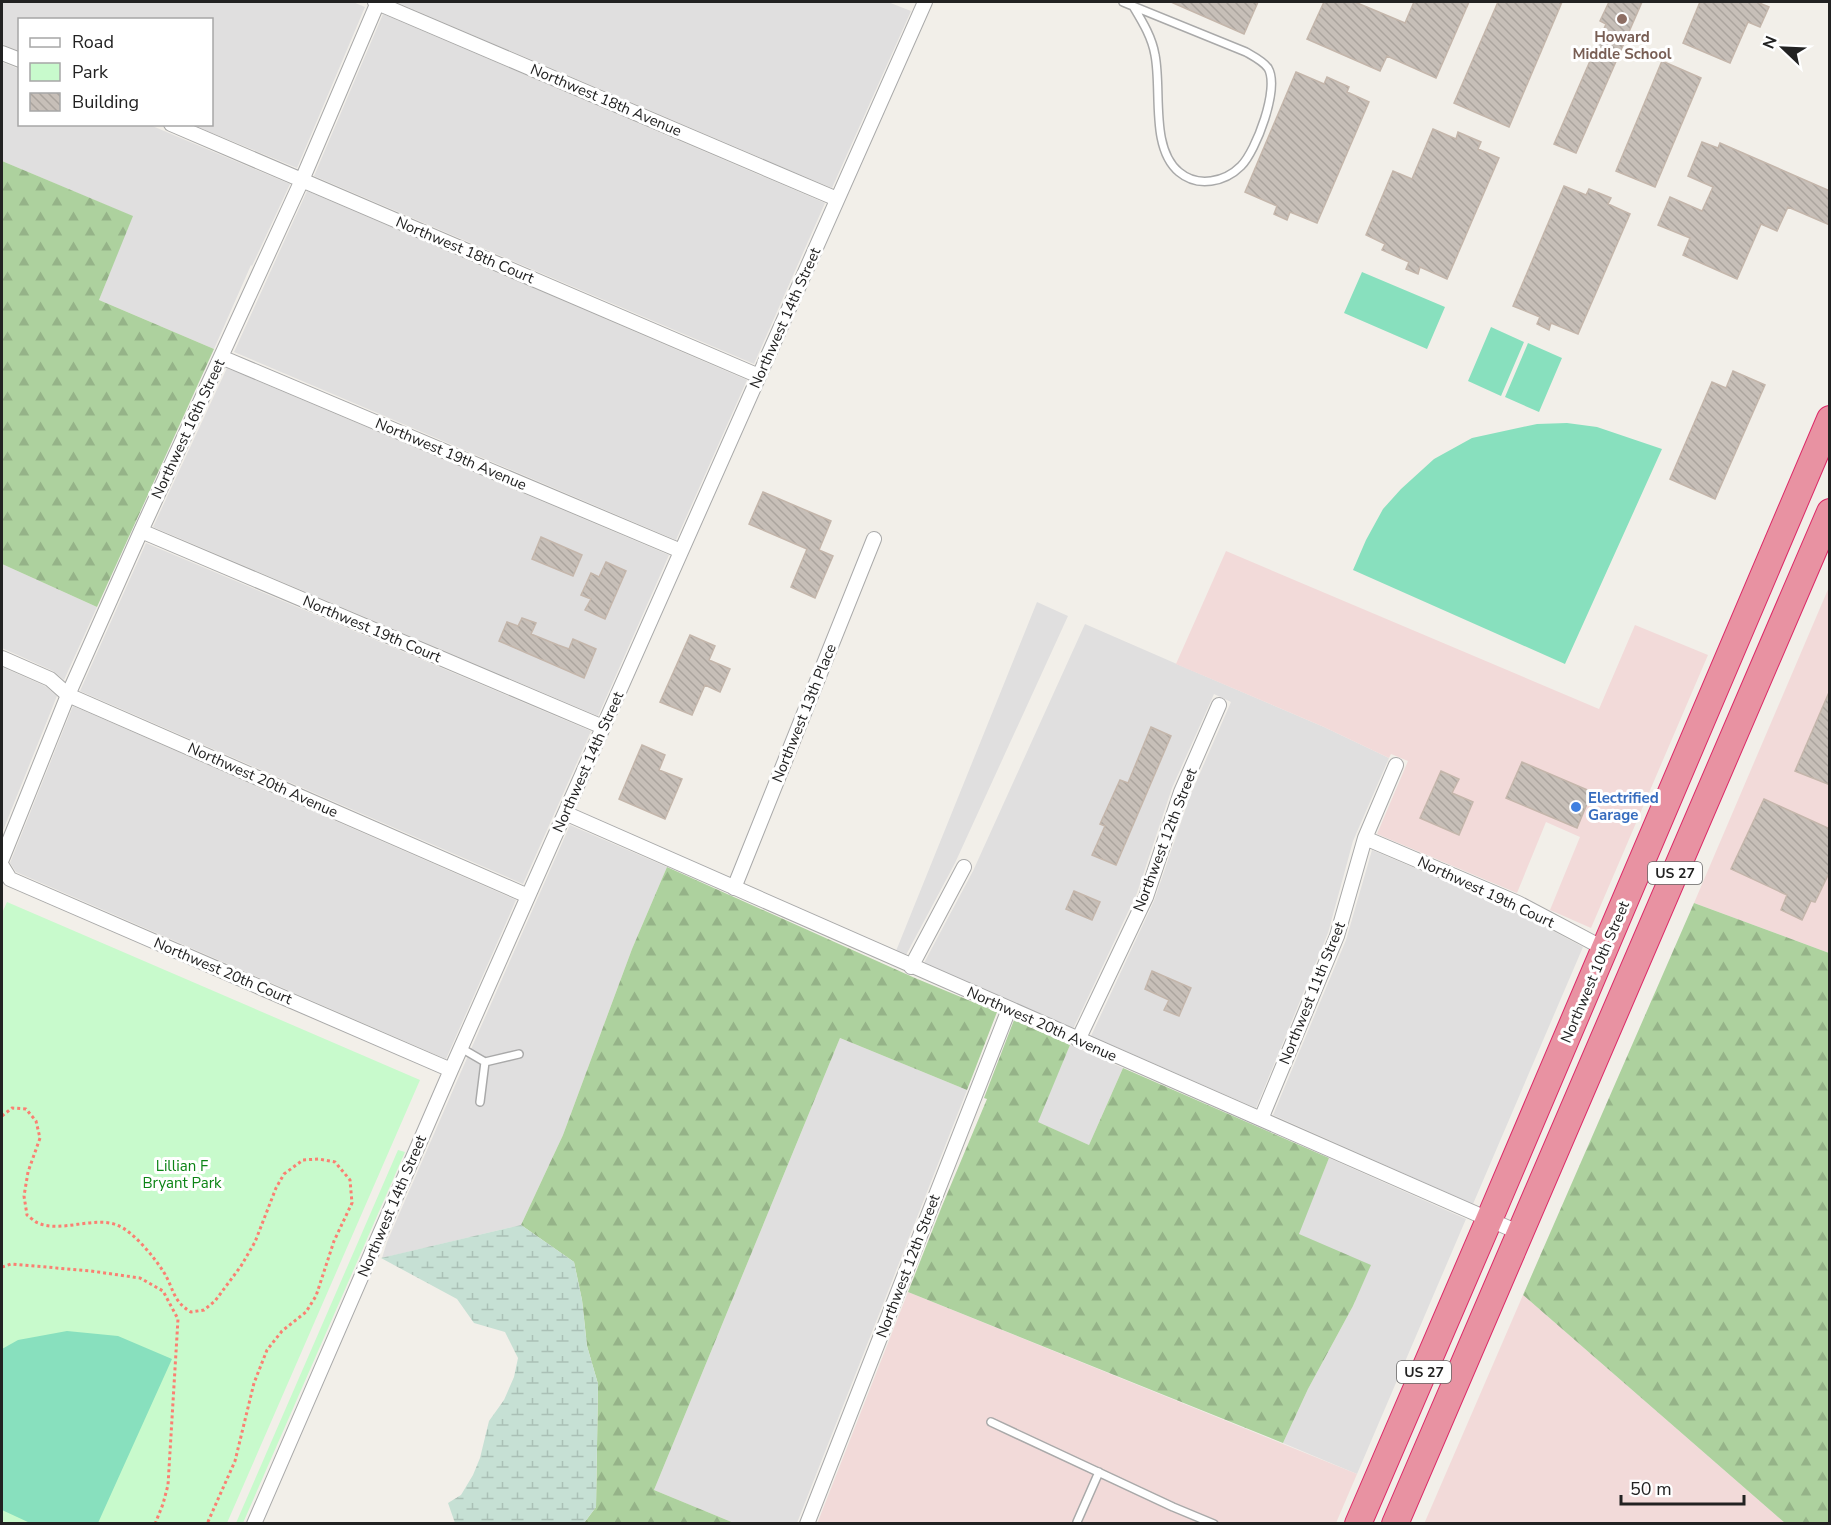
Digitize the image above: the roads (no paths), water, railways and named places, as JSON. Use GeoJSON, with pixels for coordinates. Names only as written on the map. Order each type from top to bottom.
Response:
{"type":"FeatureCollection","features":[{"type":"Feature","properties":{"kind":"highway","name":"Northwest 10th Street"},"geometry":{"type":"LineString","coordinates":[[1358,1524],[1490,1220],[1829,421]]}},
{"type":"Feature","properties":{"kind":"highway","name":"US 27"},"geometry":{"type":"LineString","coordinates":[[1395,1524],[1830,512]]}},
{"type":"Feature","properties":{"kind":"highway"},"geometry":{"type":"LineString","coordinates":[[1641,865],[1672,878]]}},
{"type":"Feature","properties":{"kind":"street","name":"Northwest 16th Street"},"geometry":{"type":"LineString","coordinates":[[2,859],[68,695],[302,180],[377,2]]}},
{"type":"Feature","properties":{"kind":"street","name":"Northwest 18th Avenue"},"geometry":{"type":"LineString","coordinates":[[377,2],[837,200]]}},
{"type":"Feature","properties":{"kind":"street","name":"Northwest 14th Street"},"geometry":{"type":"LineString","coordinates":[[254,1524],[451,1070],[837,200],[919,3]]}},
{"type":"Feature","properties":{"kind":"street"},"geometry":{"type":"LineString","coordinates":[[2,53],[18,59]]}},
{"type":"Feature","properties":{"kind":"street","name":"Northwest 18th Court"},"geometry":{"type":"LineString","coordinates":[[176,126],[759,376]]}},
{"type":"Feature","properties":{"kind":"street","name":"Northwest 19th Avenue"},"geometry":{"type":"LineString","coordinates":[[221,357],[681,552]]}},
{"type":"Feature","properties":{"kind":"street","name":"Northwest 19th Court"},"geometry":{"type":"LineString","coordinates":[[141,531],[603,727]]}},
{"type":"Feature","properties":{"kind":"street","name":"Northwest 13th Place"},"geometry":{"type":"LineString","coordinates":[[734,888],[874,539]]}},
{"type":"Feature","properties":{"kind":"street","name":"Northwest 20th Avenue"},"geometry":{"type":"LineString","coordinates":[[2,658],[50,679],[68,695],[528,896]]}},
{"type":"Feature","properties":{"kind":"street","name":"Northwest 12th Street"},"geometry":{"type":"LineString","coordinates":[[1078,1040],[1146,897],[1181,792],[1219,705]]}},
{"type":"Feature","properties":{"kind":"street","name":"Northwest 11th Street"},"geometry":{"type":"LineString","coordinates":[[1261,1119],[1337,936],[1365,838],[1396,765]]}},
{"type":"Feature","properties":{"kind":"street","name":"Northwest 20th Avenue"},"geometry":{"type":"LineString","coordinates":[[565,813],[1520,1233]]}},
{"type":"Feature","properties":{"kind":"street","name":"Northwest 19th Court"},"geometry":{"type":"LineString","coordinates":[[1365,838],[1518,903],[1605,950]]}},
{"type":"Feature","properties":{"kind":"street","name":"Northwest 20th Court"},"geometry":{"type":"LineString","coordinates":[[2,866],[10,879],[451,1070]]}},
{"type":"Feature","properties":{"kind":"street"},"geometry":{"type":"LineString","coordinates":[[911,966],[964,867]]}},
{"type":"Feature","properties":{"kind":"street","name":"Northwest 12th Street"},"geometry":{"type":"LineString","coordinates":[[807,1524],[1009,1009]]}},
{"type":"Feature","properties":{"kind":"lane"},"geometry":{"type":"LineString","coordinates":[[1123,2],[1246,52],[1268,69],[1272,92],[1269,107],[1250,153],[1242,165],[1229,176],[1203,182],[1190,179],[1169,161],[1160,131],[1159,80],[1155,53],[1145,27],[1132,6]]}},
{"type":"Feature","properties":{"kind":"lane"},"geometry":{"type":"LineString","coordinates":[[461,1048],[485,1062],[519,1054]]}},
{"type":"Feature","properties":{"kind":"lane"},"geometry":{"type":"LineString","coordinates":[[480,1102],[485,1062]]}},
{"type":"Feature","properties":{"kind":"lane"},"geometry":{"type":"LineString","coordinates":[[991,1422],[1214,1524]]}},
{"type":"Feature","properties":{"kind":"lane"},"geometry":{"type":"LineString","coordinates":[[1077,1522],[1099,1472]]}},
{"type":"Feature","properties":{"kind":"place","name":"Howard Middle School"},"geometry":{"type":"Point","coordinates":[1622,19]}},
{"type":"Feature","properties":{"kind":"place","name":"Electrified Garage"},"geometry":{"type":"Point","coordinates":[1576,807]}},
{"type":"Feature","properties":{"kind":"park label","name":"Lillian F Bryant Park"},"geometry":{"type":"Point","coordinates":[182,1174]}}]}
